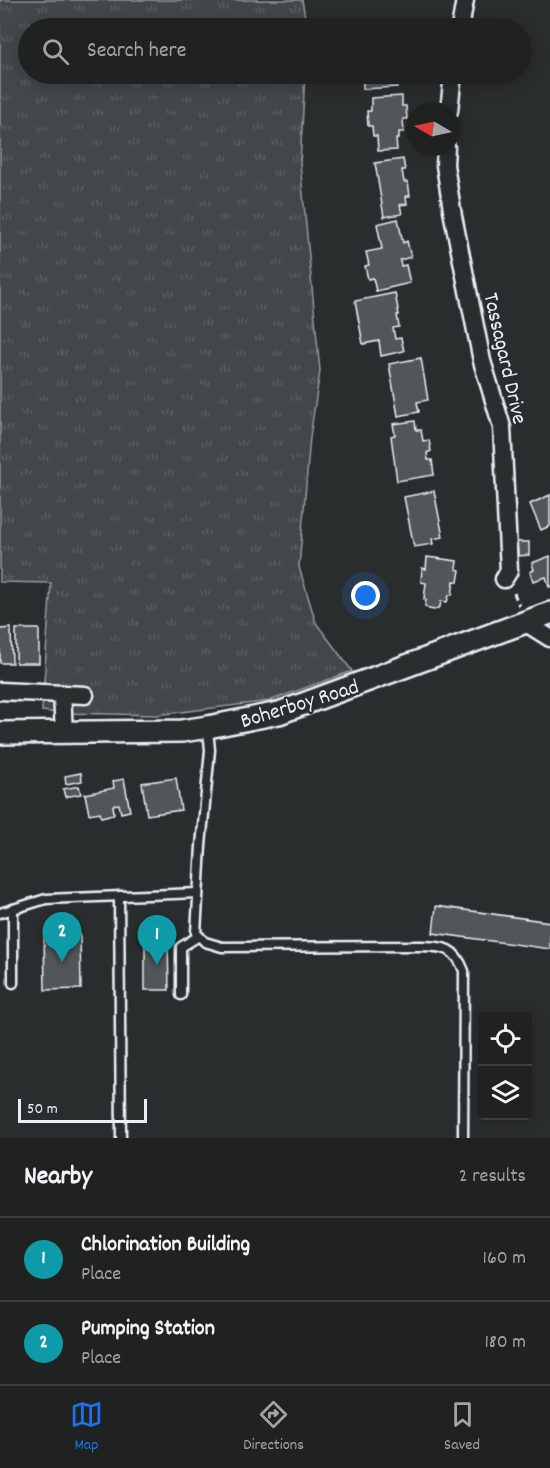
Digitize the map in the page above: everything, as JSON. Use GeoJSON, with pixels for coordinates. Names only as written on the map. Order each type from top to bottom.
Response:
{"type":"FeatureCollection","features":[{"type":"Feature","properties":{"kind":"street"},"geometry":{"type":"LineString","coordinates":[[462,18],[465,0]]}},
{"type":"Feature","properties":{"kind":"street"},"geometry":{"type":"LineString","coordinates":[[449,102],[452,84]]}},
{"type":"Feature","properties":{"kind":"street","name":"Tassagard Drive"},"geometry":{"type":"LineString","coordinates":[[446,156],[455,227],[482,361],[502,427],[509,571],[504,579]]}},
{"type":"Feature","properties":{"kind":"street","name":"Boherboy Road"},"geometry":{"type":"LineString","coordinates":[[0,733],[182,730],[279,713],[550,613]]}},
{"type":"Feature","properties":{"kind":"street"},"geometry":{"type":"LineString","coordinates":[[526,623],[550,638]]}},
{"type":"Feature","properties":{"kind":"street"},"geometry":{"type":"LineString","coordinates":[[0,690],[85,695]]}},
{"type":"Feature","properties":{"kind":"street"},"geometry":{"type":"LineString","coordinates":[[62,694],[64,732]]}},
{"type":"Feature","properties":{"kind":"lane"},"geometry":{"type":"LineString","coordinates":[[208,727],[210,750],[196,933],[205,942],[222,947],[443,947],[459,958],[464,971],[463,1138]]}},
{"type":"Feature","properties":{"kind":"lane"},"geometry":{"type":"LineString","coordinates":[[0,913],[46,899],[198,893]]}},
{"type":"Feature","properties":{"kind":"lane"},"geometry":{"type":"LineString","coordinates":[[119,896],[121,1138]]}},
{"type":"Feature","properties":{"kind":"lane"},"geometry":{"type":"LineString","coordinates":[[13,909],[14,983]]}},
{"type":"Feature","properties":{"kind":"lane"},"geometry":{"type":"LineString","coordinates":[[181,995],[182,947],[199,936]]}},
{"type":"Feature","properties":{"kind":"path"},"geometry":{"type":"LineString","coordinates":[[504,579],[511,587],[526,623]]}},
{"type":"Feature","properties":{"kind":"green space"},"geometry":{"type":"Polygon","coordinates":[[[0,0],[302,0],[305,18],[18,18],[18,84],[304,84],[300,163],[320,371],[310,437],[299,567],[316,623],[352,671],[269,701],[157,715],[42,711],[51,583],[0,582],[0,0]]]}},
{"type":"Feature","properties":{"kind":"building"},"geometry":{"type":"Polygon","coordinates":[[[363,84],[397,84],[397,87],[363,89],[363,84]]]}},
{"type":"Feature","properties":{"kind":"building"},"geometry":{"type":"Polygon","coordinates":[[[402,96],[402,106],[406,106],[406,119],[403,119],[404,132],[399,132],[399,139],[396,139],[397,150],[378,151],[377,136],[373,136],[372,126],[368,126],[367,111],[371,111],[371,98],[402,96]]]}},
{"type":"Feature","properties":{"kind":"building"},"geometry":{"type":"Polygon","coordinates":[[[403,159],[404,182],[408,182],[410,196],[406,196],[407,204],[400,205],[402,214],[384,217],[375,163],[403,159]]]}},
{"type":"Feature","properties":{"kind":"building"},"geometry":{"type":"Polygon","coordinates":[[[398,219],[403,243],[407,241],[411,257],[400,260],[401,266],[406,265],[410,283],[376,291],[373,278],[368,279],[365,266],[369,265],[366,252],[382,249],[377,224],[398,219]]]}},
{"type":"Feature","properties":{"kind":"building"},"geometry":{"type":"Polygon","coordinates":[[[395,293],[399,327],[393,328],[395,339],[401,338],[404,351],[381,356],[379,341],[363,344],[355,301],[395,293]]]}},
{"type":"Feature","properties":{"kind":"building"},"geometry":{"type":"Polygon","coordinates":[[[421,358],[428,400],[417,402],[419,412],[398,416],[389,364],[421,358]]]}},
{"type":"Feature","properties":{"kind":"building"},"geometry":{"type":"Polygon","coordinates":[[[415,421],[416,430],[421,430],[423,441],[429,440],[431,451],[427,453],[428,460],[432,460],[434,475],[397,481],[391,436],[395,435],[393,424],[415,421]]]}},
{"type":"Feature","properties":{"kind":"building"},"geometry":{"type":"Polygon","coordinates":[[[434,491],[443,537],[432,539],[433,544],[414,547],[404,497],[434,491]]]}},
{"type":"Feature","properties":{"kind":"building"},"geometry":{"type":"Polygon","coordinates":[[[550,495],[550,526],[541,530],[530,504],[550,495]]]}},
{"type":"Feature","properties":{"kind":"building"},"geometry":{"type":"Polygon","coordinates":[[[517,542],[529,542],[529,555],[518,556],[517,542]]]}},
{"type":"Feature","properties":{"kind":"building"},"geometry":{"type":"Polygon","coordinates":[[[550,556],[549,587],[546,577],[533,581],[530,572],[534,570],[532,563],[550,556]]]}},
{"type":"Feature","properties":{"kind":"building"},"geometry":{"type":"Polygon","coordinates":[[[427,557],[457,561],[456,569],[460,570],[458,582],[454,581],[452,595],[449,595],[447,602],[441,601],[440,607],[434,610],[425,606],[426,583],[421,582],[422,568],[426,569],[427,557]]]}},
{"type":"Feature","properties":{"kind":"building"},"geometry":{"type":"Polygon","coordinates":[[[11,628],[12,663],[0,663],[0,629],[11,628]]]}},
{"type":"Feature","properties":{"kind":"building"},"geometry":{"type":"Polygon","coordinates":[[[16,629],[39,629],[39,663],[16,663],[16,629]]]}},
{"type":"Feature","properties":{"kind":"building"},"geometry":{"type":"Polygon","coordinates":[[[81,773],[82,781],[66,784],[65,776],[81,773]]]}},
{"type":"Feature","properties":{"kind":"building"},"geometry":{"type":"Polygon","coordinates":[[[176,778],[181,810],[147,815],[142,783],[176,778]]]}},
{"type":"Feature","properties":{"kind":"building"},"geometry":{"type":"Polygon","coordinates":[[[124,779],[130,811],[121,813],[119,804],[113,805],[114,814],[101,817],[100,812],[89,814],[85,794],[114,788],[113,781],[124,779]]]}},
{"type":"Feature","properties":{"kind":"building"},"geometry":{"type":"Polygon","coordinates":[[[79,786],[81,794],[65,797],[63,789],[79,786]]]}},
{"type":"Feature","properties":{"kind":"building"},"geometry":{"type":"Polygon","coordinates":[[[436,906],[550,922],[550,949],[433,933],[436,906]]]}},
{"type":"Feature","properties":{"kind":"building"},"geometry":{"type":"Polygon","coordinates":[[[80,934],[81,989],[45,990],[44,935],[80,934]]]}},
{"type":"Feature","properties":{"kind":"building"},"geometry":{"type":"Polygon","coordinates":[[[145,940],[168,940],[169,990],[145,990],[145,940]]]}},
{"type":"Feature","properties":{"kind":"place","name":"Pumping Station"},"geometry":{"type":"Point","coordinates":[62,962]}},
{"type":"Feature","properties":{"kind":"place","name":"Chlorination Building"},"geometry":{"type":"Point","coordinates":[157,965]}}]}
